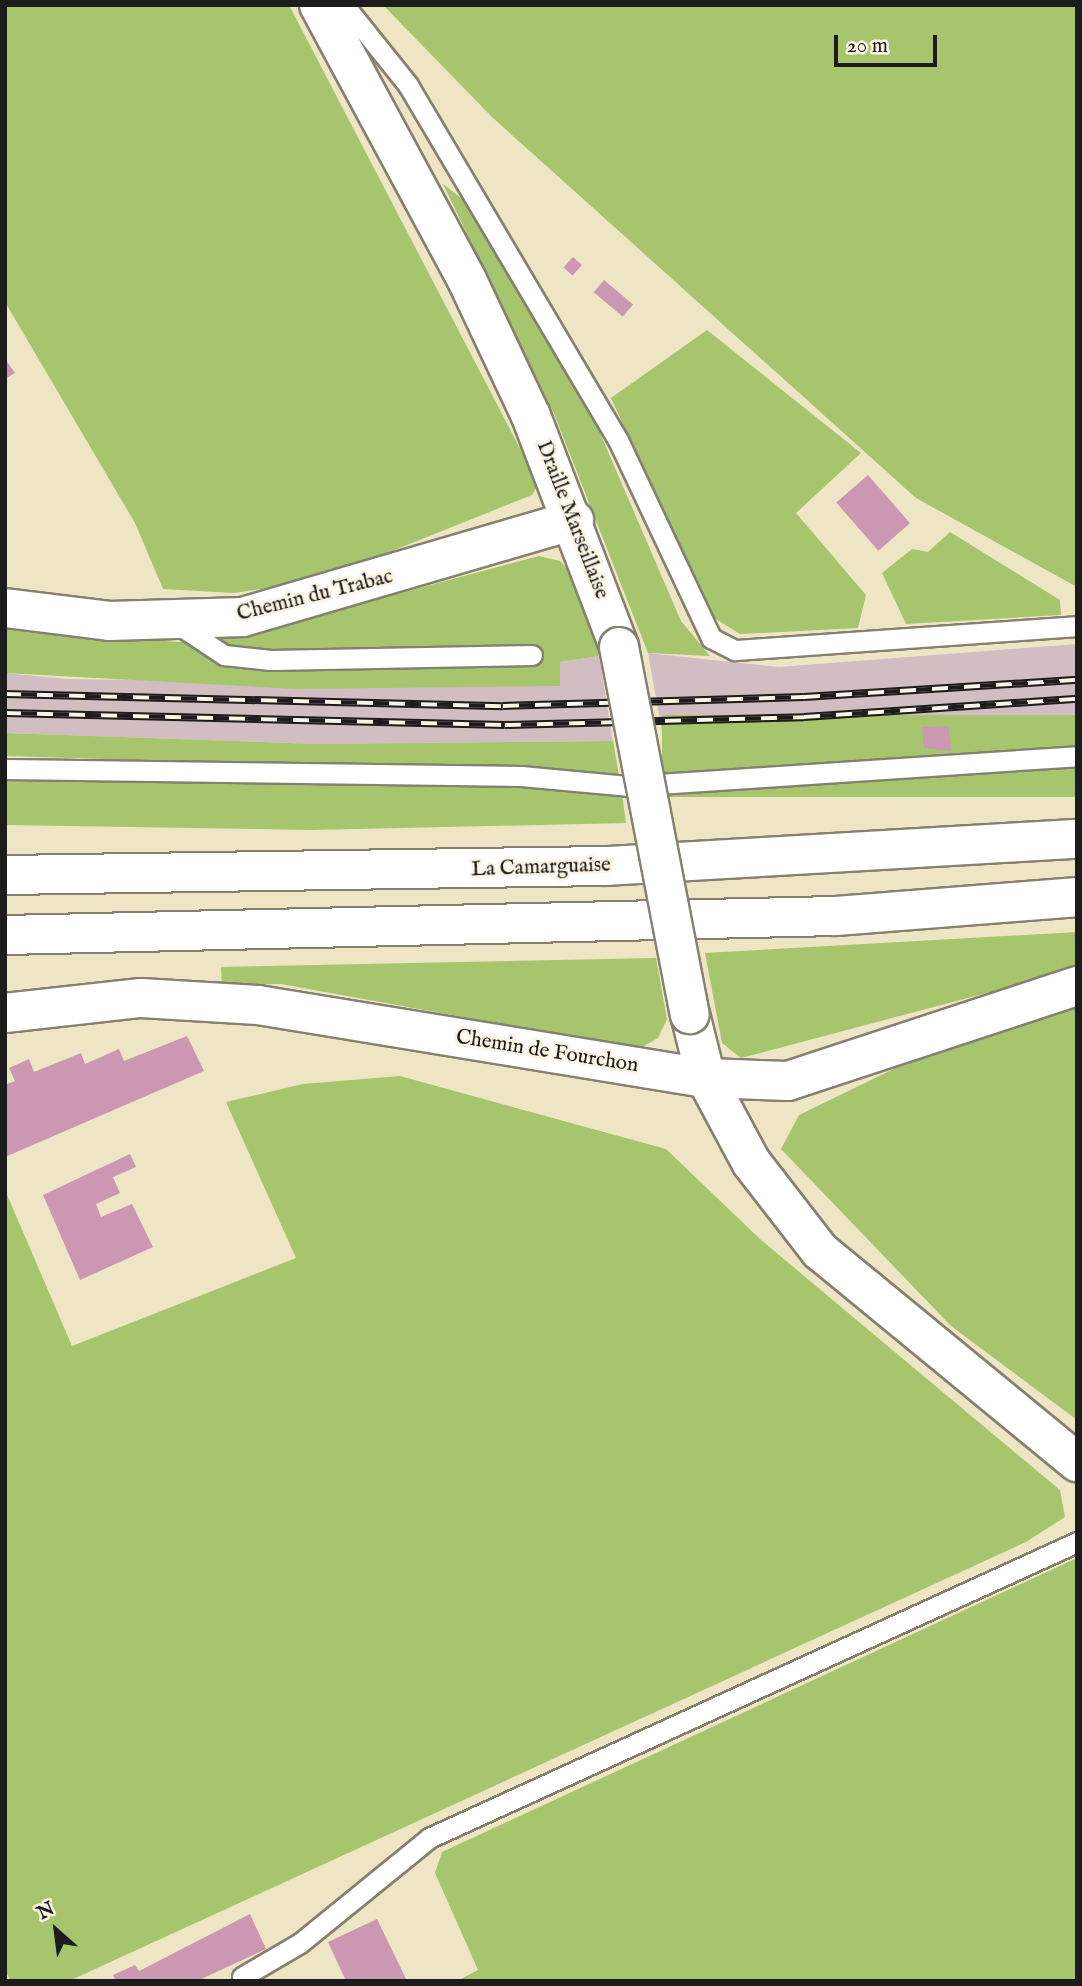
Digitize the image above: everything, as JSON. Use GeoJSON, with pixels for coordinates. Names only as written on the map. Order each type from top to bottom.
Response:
{"type":"FeatureCollection","features":[{"type":"Feature","properties":{"kind":"main road","name":"Draille Marseillaise"},"geometry":{"type":"LineString","coordinates":[[319,5],[467,280],[575,520],[619,647],[690,1014],[706,1077],[751,1162],[820,1251],[1077,1462]]}},
{"type":"Feature","properties":{"kind":"main road","name":"Chemin du Trabac"},"geometry":{"type":"LineString","coordinates":[[5,608],[109,621],[243,617],[575,520]]}},
{"type":"Feature","properties":{"kind":"main road","name":"La Camarguaise"},"geometry":{"type":"LineString","coordinates":[[5,875],[606,866],[1077,839]]}},
{"type":"Feature","properties":{"kind":"main road"},"geometry":{"type":"LineString","coordinates":[[5,935],[822,916],[1077,897]]}},
{"type":"Feature","properties":{"kind":"main road","name":"Chemin de Fourchon"},"geometry":{"type":"LineString","coordinates":[[5,1013],[141,998],[258,1005],[706,1077],[788,1081],[1077,986]]}},
{"type":"Feature","properties":{"kind":"lane"},"geometry":{"type":"LineString","coordinates":[[344,5],[408,85],[618,440],[711,638],[735,650],[1077,626]]}},
{"type":"Feature","properties":{"kind":"lane"},"geometry":{"type":"LineString","coordinates":[[169,619],[224,655],[271,660],[532,654]]}},
{"type":"Feature","properties":{"kind":"lane"},"geometry":{"type":"LineString","coordinates":[[5,769],[521,776],[628,786],[1077,756]]}},
{"type":"Feature","properties":{"kind":"lane"},"geometry":{"type":"LineString","coordinates":[[242,1977],[300,1943],[429,1838],[1077,1542]]}},
{"type":"Feature","properties":{"kind":"shaded area"},"geometry":{"type":"Polygon","coordinates":[[[1077,644],[1077,715],[663,738],[648,653],[779,667],[1077,644]]]}},
{"type":"Feature","properties":{"kind":"shaded area"},"geometry":{"type":"Polygon","coordinates":[[[599,656],[613,741],[317,744],[5,733],[5,673],[67,679],[560,686],[560,662],[599,656]]]}},
{"type":"Feature","properties":{"kind":"green space"},"geometry":{"type":"Polygon","coordinates":[[[5,5],[289,5],[526,460],[536,488],[532,495],[317,581],[234,593],[163,589],[135,523],[5,302],[5,5]]]}},
{"type":"Feature","properties":{"kind":"green space"},"geometry":{"type":"Polygon","coordinates":[[[383,5],[1077,5],[1077,587],[916,498],[492,117],[383,5]]]}},
{"type":"Feature","properties":{"kind":"green space"},"geometry":{"type":"Polygon","coordinates":[[[443,184],[470,205],[590,410],[681,621],[710,656],[648,653],[555,416],[443,184]]]}},
{"type":"Feature","properties":{"kind":"green space"},"geometry":{"type":"Polygon","coordinates":[[[707,330],[861,453],[796,513],[866,595],[858,628],[740,634],[711,616],[611,398],[707,330]]]}},
{"type":"Feature","properties":{"kind":"green space"},"geometry":{"type":"Polygon","coordinates":[[[950,532],[1060,600],[1061,615],[906,624],[882,573],[912,549],[928,552],[950,532]]]}},
{"type":"Feature","properties":{"kind":"green space"},"geometry":{"type":"Polygon","coordinates":[[[539,556],[560,561],[572,574],[587,603],[599,656],[560,662],[560,686],[295,689],[5,673],[5,629],[179,642],[299,620],[539,556]]]}},
{"type":"Feature","properties":{"kind":"green space"},"geometry":{"type":"Polygon","coordinates":[[[662,715],[1077,715],[1077,797],[662,797],[662,715]]]}},
{"type":"Feature","properties":{"kind":"green space"},"geometry":{"type":"Polygon","coordinates":[[[5,733],[317,744],[613,741],[619,775],[5,756],[5,733]]]}},
{"type":"Feature","properties":{"kind":"green space"},"geometry":{"type":"Polygon","coordinates":[[[5,781],[511,784],[622,794],[626,823],[312,830],[5,825],[5,781]]]}},
{"type":"Feature","properties":{"kind":"green space"},"geometry":{"type":"Polygon","coordinates":[[[1077,932],[1077,969],[741,1058],[722,1043],[705,953],[1077,932]]]}},
{"type":"Feature","properties":{"kind":"green space"},"geometry":{"type":"Polygon","coordinates":[[[656,958],[667,1019],[658,1038],[639,1049],[281,984],[222,985],[221,967],[656,958]]]}},
{"type":"Feature","properties":{"kind":"green space"},"geometry":{"type":"Polygon","coordinates":[[[1077,1005],[1077,1420],[951,1326],[781,1149],[799,1115],[908,1062],[1035,1013],[1077,1005]]]}},
{"type":"Feature","properties":{"kind":"green space"},"geometry":{"type":"Polygon","coordinates":[[[400,1076],[666,1149],[761,1240],[1060,1490],[1065,1517],[1026,1542],[69,1981],[11,1981],[5,1971],[5,1190],[72,1346],[296,1258],[226,1102],[303,1084],[400,1076]]]}},
{"type":"Feature","properties":{"kind":"green space"},"geometry":{"type":"Polygon","coordinates":[[[1077,1558],[1077,1981],[457,1981],[478,1970],[435,1873],[442,1852],[1077,1558]]]}},
{"type":"Feature","properties":{"kind":"building"},"geometry":{"type":"Polygon","coordinates":[[[573,257],[582,265],[573,275],[564,267],[573,257]]]}},
{"type":"Feature","properties":{"kind":"building"},"geometry":{"type":"Polygon","coordinates":[[[604,280],[633,304],[623,317],[594,292],[604,280]]]}},
{"type":"Feature","properties":{"kind":"building"},"geometry":{"type":"Polygon","coordinates":[[[5,359],[15,373],[5,379],[5,359]]]}},
{"type":"Feature","properties":{"kind":"building"},"geometry":{"type":"Polygon","coordinates":[[[868,475],[910,523],[878,551],[836,503],[868,475]]]}},
{"type":"Feature","properties":{"kind":"building"},"geometry":{"type":"Polygon","coordinates":[[[948,726],[951,751],[924,748],[922,727],[948,726]]]}},
{"type":"Feature","properties":{"kind":"building"},"geometry":{"type":"Polygon","coordinates":[[[187,1036],[204,1071],[5,1157],[5,1085],[15,1081],[9,1068],[29,1059],[34,1072],[81,1053],[85,1064],[119,1049],[124,1061],[187,1036]]]}},
{"type":"Feature","properties":{"kind":"building"},"geometry":{"type":"Polygon","coordinates":[[[130,1154],[136,1167],[113,1177],[120,1193],[96,1204],[101,1217],[132,1204],[153,1247],[80,1280],[43,1195],[130,1154]]]}},
{"type":"Feature","properties":{"kind":"building"},"geometry":{"type":"Polygon","coordinates":[[[250,1914],[266,1949],[197,1981],[116,1981],[113,1975],[135,1965],[139,1971],[250,1914]]]}},
{"type":"Feature","properties":{"kind":"building"},"geometry":{"type":"Polygon","coordinates":[[[377,1919],[407,1981],[346,1981],[328,1942],[377,1919]]]}},
{"type":"Feature","properties":{"kind":"railway"},"geometry":{"type":"LineString","coordinates":[[5,694],[503,706],[804,697],[1077,680]]}},
{"type":"Feature","properties":{"kind":"railway"},"geometry":{"type":"LineString","coordinates":[[5,713],[505,725],[804,717],[1077,699]]}}]}
